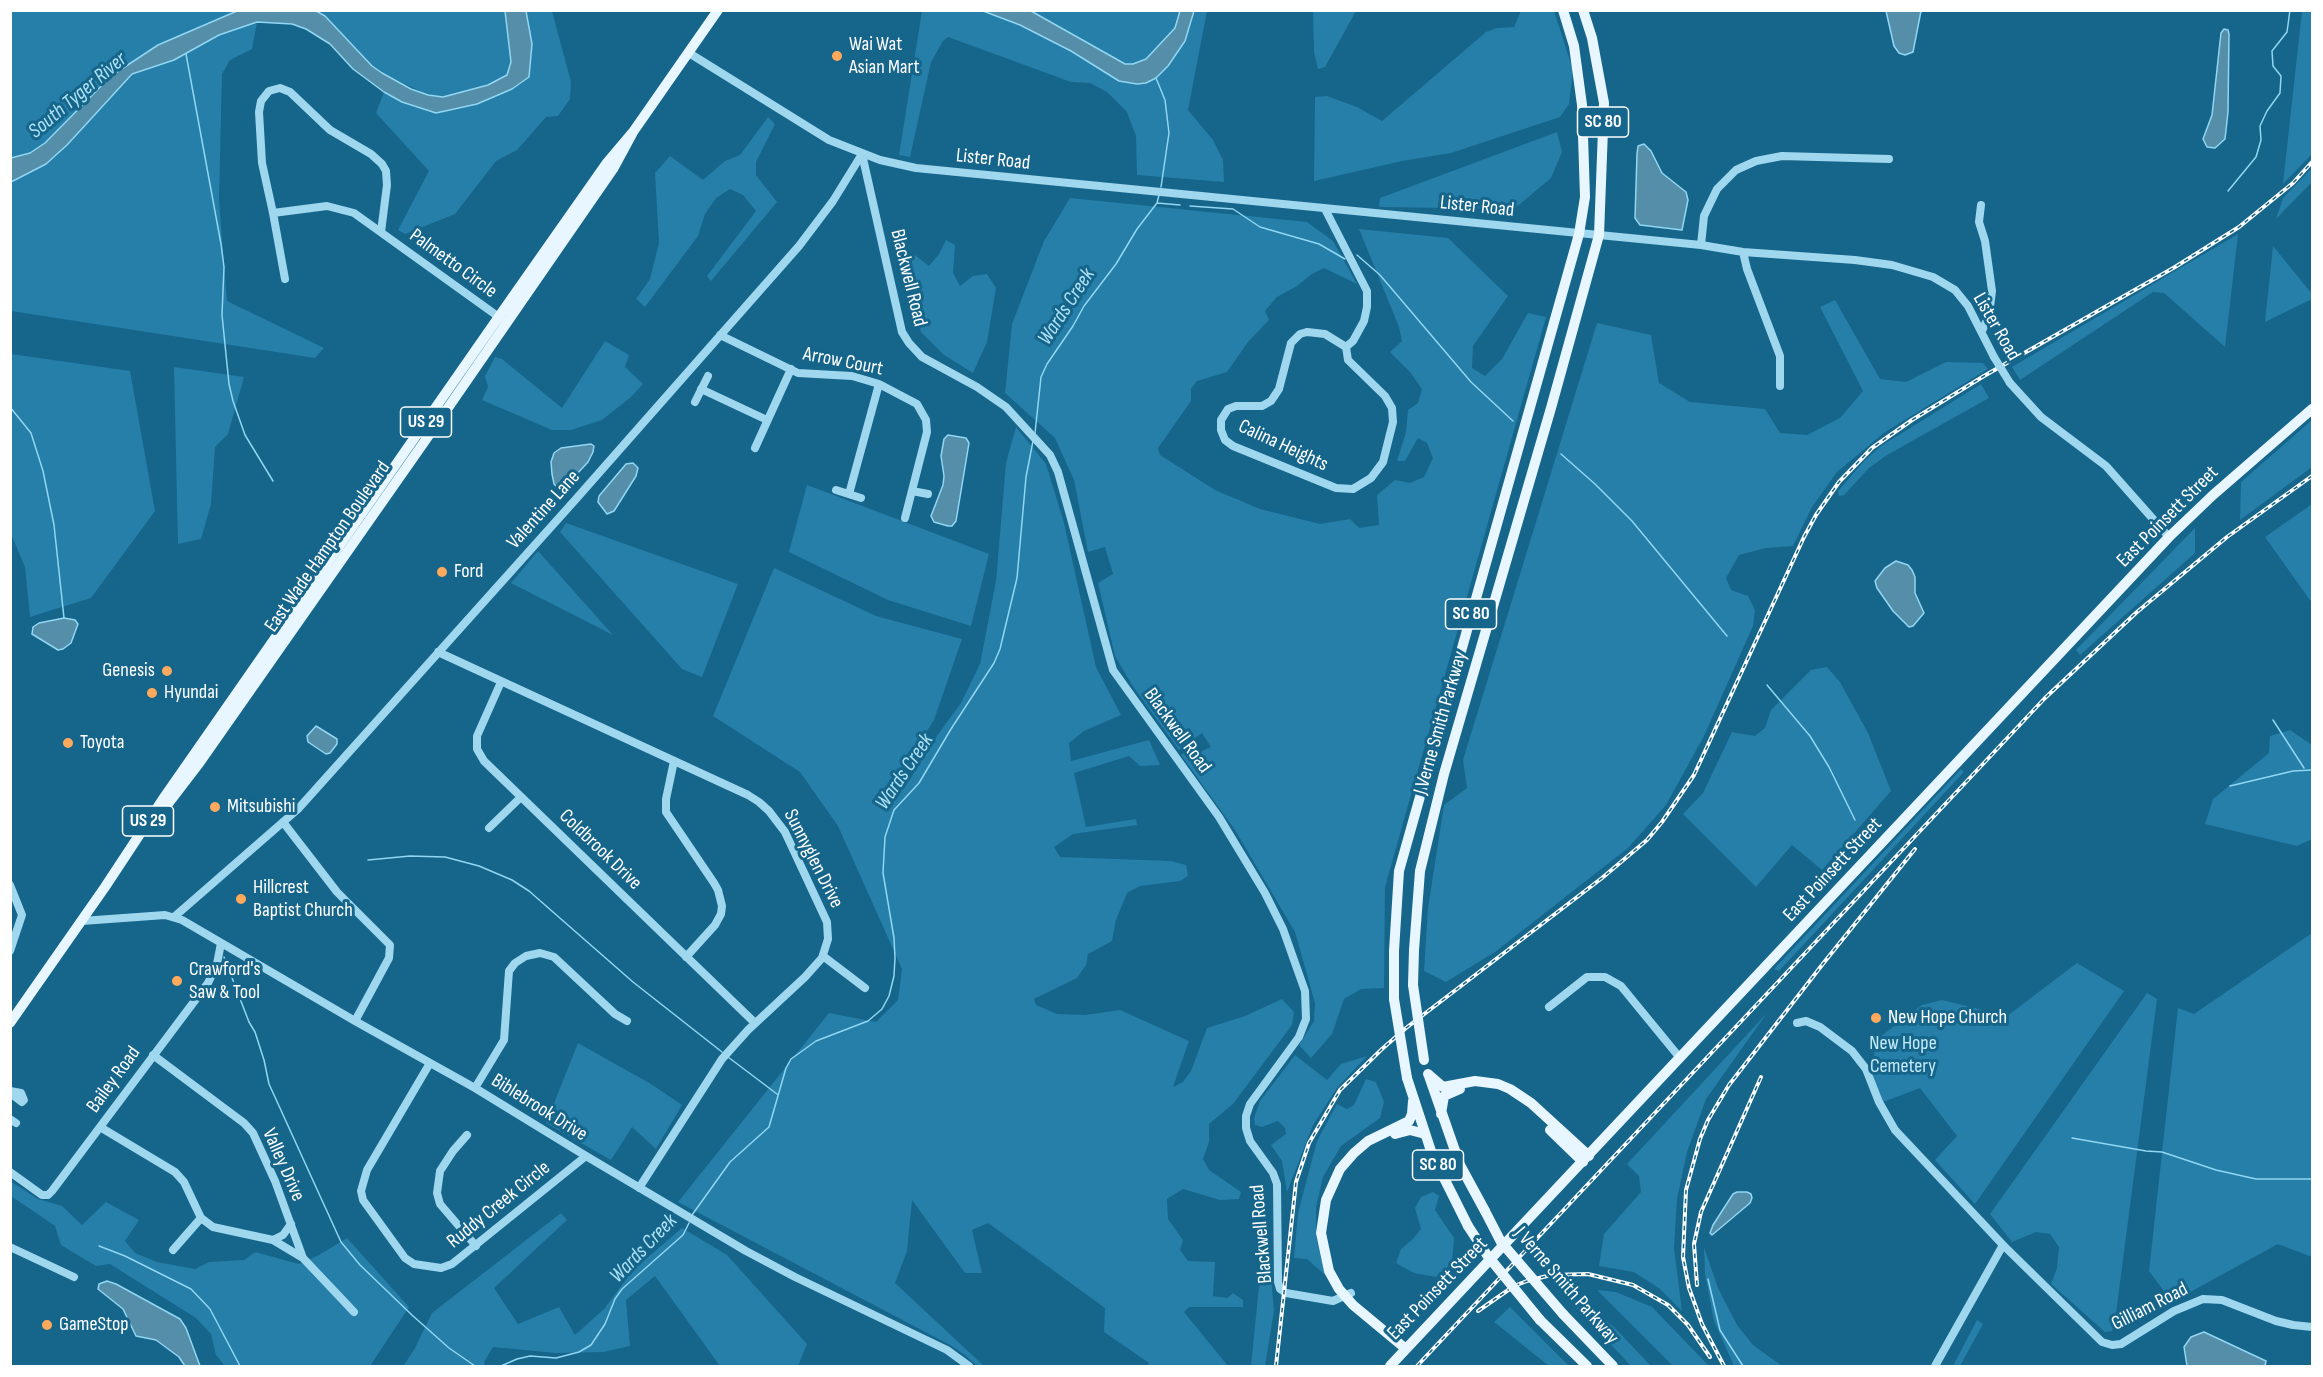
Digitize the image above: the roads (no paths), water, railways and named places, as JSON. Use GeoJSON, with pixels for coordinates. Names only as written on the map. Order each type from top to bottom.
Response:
{"type":"FeatureCollection","features":[{"type":"Feature","properties":{"kind":"main road","name":"East Wade Hampton Boulevard"},"geometry":{"type":"LineString","coordinates":[[11,1022],[584,203],[606,164],[633,132],[718,10]]}},
{"type":"Feature","properties":{"kind":"main road","name":"J Verne Smith Parkway"},"geometry":{"type":"LineString","coordinates":[[1563,10],[1574,46],[1582,105],[1585,197],[1579,234],[1399,871],[1394,951],[1394,999],[1413,1101],[1432,1154],[1468,1226],[1487,1255],[1540,1320],[1587,1366]]}},
{"type":"Feature","properties":{"kind":"main road","name":"J Verne Smith Parkway"},"geometry":{"type":"LineString","coordinates":[[1583,10],[1592,38],[1604,103],[1599,236],[1444,774],[1420,871],[1413,985],[1424,1060],[1460,1165],[1501,1242],[1563,1314],[1613,1366]]}},
{"type":"Feature","properties":{"kind":"main road","name":"East Poinsett Street"},"geometry":{"type":"LineString","coordinates":[[1390,1366],[2169,537],[2213,495],[2313,409]]}},
{"type":"Feature","properties":{"kind":"main road"},"geometry":{"type":"LineString","coordinates":[[1428,1074],[1443,1086],[1475,1081],[1498,1084],[1510,1089],[1531,1103],[1586,1159]]}},
{"type":"Feature","properties":{"kind":"main road"},"geometry":{"type":"LineString","coordinates":[[1441,1114],[1442,1101],[1448,1093],[1469,1087],[1493,1089],[1518,1100],[1586,1159]]}},
{"type":"Feature","properties":{"kind":"main road"},"geometry":{"type":"LineString","coordinates":[[1348,1295],[1329,1271],[1322,1244],[1321,1222],[1326,1200],[1334,1179],[1349,1158],[1368,1142],[1409,1121],[1413,1101]]}},
{"type":"Feature","properties":{"kind":"main road"},"geometry":{"type":"LineString","coordinates":[[1408,1346],[1353,1305],[1335,1269],[1328,1246],[1328,1218],[1336,1187],[1359,1155],[1379,1141],[1410,1130],[1425,1134]]}},
{"type":"Feature","properties":{"kind":"street","name":"Lister Road"},"geometry":{"type":"LineString","coordinates":[[689,53],[813,131],[862,154],[898,165],[1173,195],[1701,245],[1743,252],[1874,261],[1910,269],[1933,277],[1955,290],[1964,300],[2010,383],[2041,417],[2088,451],[2112,472],[2169,537]]}},
{"type":"Feature","properties":{"kind":"street","name":"Palmetto Circle"},"geometry":{"type":"LineString","coordinates":[[381,232],[387,185],[386,171],[378,158],[330,130],[300,99],[280,88],[269,91],[259,106],[262,163],[273,213],[327,206],[354,213],[502,320]]}},
{"type":"Feature","properties":{"kind":"street","name":"Valentine Lane"},"geometry":{"type":"LineString","coordinates":[[174,916],[284,822],[438,652],[816,224],[862,154]]}},
{"type":"Feature","properties":{"kind":"street","name":"Blackwell Road"},"geometry":{"type":"LineString","coordinates":[[862,154],[900,326],[909,343],[929,362],[997,400],[1050,455],[1058,472],[1113,670],[1219,817],[1243,854],[1277,916],[1297,965],[1307,1000],[1303,1028],[1294,1045],[1250,1104],[1246,1116],[1246,1128],[1250,1141],[1273,1173],[1277,1184],[1278,1282],[1280,1288],[1286,1293],[1333,1301],[1348,1295]]}},
{"type":"Feature","properties":{"kind":"street"},"geometry":{"type":"LineString","coordinates":[[1701,245],[1704,216],[1717,189],[1736,170],[1756,160],[1782,156],[1889,159]]}},
{"type":"Feature","properties":{"kind":"street"},"geometry":{"type":"LineString","coordinates":[[1981,205],[1979,222],[1985,242],[1992,291],[1989,315],[1982,331]]}},
{"type":"Feature","properties":{"kind":"street"},"geometry":{"type":"LineString","coordinates":[[1325,209],[1367,291],[1364,321],[1353,341],[1346,347]]}},
{"type":"Feature","properties":{"kind":"street"},"geometry":{"type":"LineString","coordinates":[[273,213],[285,279]]}},
{"type":"Feature","properties":{"kind":"street"},"geometry":{"type":"LineString","coordinates":[[1743,252],[1747,269],[1780,356],[1780,386]]}},
{"type":"Feature","properties":{"kind":"street","name":"Calina Heights"},"geometry":{"type":"LineString","coordinates":[[1307,332],[1320,332],[1346,347],[1348,360],[1385,396],[1392,408],[1392,422],[1385,456],[1380,468],[1371,478],[1353,489],[1342,490],[1233,446],[1225,440],[1220,425],[1225,412],[1236,406],[1262,406],[1276,395],[1288,349],[1295,338],[1307,332]]}},
{"type":"Feature","properties":{"kind":"street","name":"Arrow Court"},"geometry":{"type":"LineString","coordinates":[[720,335],[798,373],[852,376],[879,384],[917,404],[926,420],[927,432],[905,518]]}},
{"type":"Feature","properties":{"kind":"street"},"geometry":{"type":"LineString","coordinates":[[755,448],[791,369]]}},
{"type":"Feature","properties":{"kind":"street"},"geometry":{"type":"LineString","coordinates":[[695,402],[708,376]]}},
{"type":"Feature","properties":{"kind":"street"},"geometry":{"type":"LineString","coordinates":[[849,494],[879,384]]}},
{"type":"Feature","properties":{"kind":"street"},"geometry":{"type":"LineString","coordinates":[[702,389],[767,420]]}},
{"type":"Feature","properties":{"kind":"street"},"geometry":{"type":"LineString","coordinates":[[836,490],[861,498]]}},
{"type":"Feature","properties":{"kind":"street"},"geometry":{"type":"LineString","coordinates":[[912,491],[928,494]]}},
{"type":"Feature","properties":{"kind":"street","name":"Sunnyglen Drive"},"geometry":{"type":"LineString","coordinates":[[438,652],[748,795],[764,806],[778,821],[827,922],[828,939],[823,956]]}},
{"type":"Feature","properties":{"kind":"street","name":"Coldbrook Drive"},"geometry":{"type":"LineString","coordinates":[[501,682],[477,736],[477,748],[484,761],[755,1023]]}},
{"type":"Feature","properties":{"kind":"street"},"geometry":{"type":"LineString","coordinates":[[674,761],[666,800],[666,812],[714,883],[722,906],[721,914],[715,925],[686,957]]}},
{"type":"Feature","properties":{"kind":"street"},"geometry":{"type":"LineString","coordinates":[[489,828],[521,797]]}},
{"type":"Feature","properties":{"kind":"street"},"geometry":{"type":"LineString","coordinates":[[284,822],[337,892],[390,945],[389,958],[355,1021]]}},
{"type":"Feature","properties":{"kind":"street"},"geometry":{"type":"LineString","coordinates":[[10,885],[22,915],[10,951]]}},
{"type":"Feature","properties":{"kind":"street"},"geometry":{"type":"LineString","coordinates":[[82,921],[174,916]]}},
{"type":"Feature","properties":{"kind":"street","name":"Biblebrook Drive"},"geometry":{"type":"LineString","coordinates":[[174,916],[476,1088],[689,1219],[780,1270],[946,1350],[969,1366]]}},
{"type":"Feature","properties":{"kind":"street","name":"Bailey Road"},"geometry":{"type":"LineString","coordinates":[[10,1172],[42,1195],[50,1193],[210,980],[217,964],[220,943]]}},
{"type":"Feature","properties":{"kind":"street"},"geometry":{"type":"LineString","coordinates":[[476,1088],[504,1040],[509,971],[515,963],[526,956],[540,953],[555,957],[615,1014],[627,1021]]}},
{"type":"Feature","properties":{"kind":"street"},"geometry":{"type":"LineString","coordinates":[[639,1188],[710,1076],[734,1044],[805,977],[823,956],[865,988]]}},
{"type":"Feature","properties":{"kind":"street"},"geometry":{"type":"LineString","coordinates":[[1550,1007],[1587,977],[1605,977],[1621,986],[1680,1058]]}},
{"type":"Feature","properties":{"kind":"street","name":"Gilliam Road"},"geometry":{"type":"LineString","coordinates":[[1797,1023],[1806,1021],[1820,1027],[1852,1051],[1866,1069],[1878,1102],[1895,1130],[2003,1245],[2097,1339],[2116,1345],[2125,1342],[2174,1311],[2203,1299],[2222,1300],[2276,1321],[2313,1327]]}},
{"type":"Feature","properties":{"kind":"street","name":"Valley Drive"},"geometry":{"type":"LineString","coordinates":[[153,1055],[244,1123],[253,1133],[263,1153],[303,1258],[354,1312]]}},
{"type":"Feature","properties":{"kind":"street","name":"Ruddy Creek Circle"},"geometry":{"type":"LineString","coordinates":[[430,1063],[367,1170],[361,1187],[361,1196],[405,1258],[414,1264],[429,1268],[441,1268],[452,1264],[586,1156]]}},
{"type":"Feature","properties":{"kind":"street"},"geometry":{"type":"LineString","coordinates":[[100,1127],[175,1172],[184,1182],[201,1218],[218,1229],[273,1240],[303,1258]]}},
{"type":"Feature","properties":{"kind":"street"},"geometry":{"type":"LineString","coordinates":[[467,1135],[440,1171],[437,1193],[440,1204],[476,1246]]}},
{"type":"Feature","properties":{"kind":"street"},"geometry":{"type":"LineString","coordinates":[[173,1250],[201,1218]]}},
{"type":"Feature","properties":{"kind":"street"},"geometry":{"type":"LineString","coordinates":[[273,1240],[284,1235],[291,1224]]}},
{"type":"Feature","properties":{"kind":"street"},"geometry":{"type":"LineString","coordinates":[[1935,1366],[2003,1245]]}},
{"type":"Feature","properties":{"kind":"street"},"geometry":{"type":"LineString","coordinates":[[10,1247],[74,1277]]}},
{"type":"Feature","properties":{"kind":"waterway"},"geometry":{"type":"LineString","coordinates":[[2228,191],[2256,157],[2261,140],[2260,126],[2280,93],[2281,76],[2273,66],[2272,51],[2287,32],[2290,10]]}},
{"type":"Feature","properties":{"kind":"waterway"},"geometry":{"type":"LineString","coordinates":[[186,54],[224,267],[222,315],[229,384],[245,435],[273,481]]}},
{"type":"Feature","properties":{"kind":"waterway","name":"Wards Creek"},"geometry":{"type":"LineString","coordinates":[[1156,78],[1165,100],[1169,133],[1161,187]]}},
{"type":"Feature","properties":{"kind":"waterway","name":"Wards Creek"},"geometry":{"type":"LineString","coordinates":[[1035,433],[1041,377],[1047,364],[1084,306],[1116,264],[1137,229],[1157,203],[1159,195]]}},
{"type":"Feature","properties":{"kind":"waterway"},"geometry":{"type":"LineString","coordinates":[[1157,203],[1180,205]]}},
{"type":"Feature","properties":{"kind":"waterway"},"geometry":{"type":"LineString","coordinates":[[1190,206],[1233,209],[1260,227],[1319,244],[1345,259]]}},
{"type":"Feature","properties":{"kind":"waterway"},"geometry":{"type":"LineString","coordinates":[[1357,255],[1380,275],[1471,382],[1513,421]]}},
{"type":"Feature","properties":{"kind":"waterway"},"geometry":{"type":"LineString","coordinates":[[10,407],[31,433],[43,471],[54,525],[64,618]]}},
{"type":"Feature","properties":{"kind":"waterway","name":"Wards Creek"},"geometry":{"type":"LineString","coordinates":[[692,1215],[730,1162],[769,1127],[786,1068],[791,1059],[816,1041],[868,1021],[882,1009],[889,996],[894,976],[895,958],[894,938],[883,873],[885,837],[894,810],[919,783],[994,663],[1000,649],[1017,578],[1026,477],[1033,441]]}},
{"type":"Feature","properties":{"kind":"waterway"},"geometry":{"type":"LineString","coordinates":[[1561,454],[1632,521],[1727,636]]}},
{"type":"Feature","properties":{"kind":"waterway"},"geometry":{"type":"LineString","coordinates":[[1767,685],[1810,736],[1829,767],[1855,820]]}},
{"type":"Feature","properties":{"kind":"waterway"},"geometry":{"type":"LineString","coordinates":[[2273,720],[2304,768]]}},
{"type":"Feature","properties":{"kind":"waterway"},"geometry":{"type":"LineString","coordinates":[[2230,786],[2293,771],[2312,770]]}},
{"type":"Feature","properties":{"kind":"waterway"},"geometry":{"type":"LineString","coordinates":[[368,860],[410,856],[445,857],[479,866],[512,880],[529,891],[633,982],[722,1052]]}},
{"type":"Feature","properties":{"kind":"waterway"},"geometry":{"type":"LineString","coordinates":[[224,957],[255,1032],[269,1084],[341,1242],[360,1265],[413,1316],[449,1348],[475,1366]]}},
{"type":"Feature","properties":{"kind":"waterway"},"geometry":{"type":"LineString","coordinates":[[728,1057],[777,1094]]}},
{"type":"Feature","properties":{"kind":"waterway"},"geometry":{"type":"LineString","coordinates":[[2072,1138],[2162,1152],[2216,1170],[2256,1179],[2312,1179]]}},
{"type":"Feature","properties":{"kind":"waterway","name":"Wards Creek"},"geometry":{"type":"LineString","coordinates":[[501,1366],[530,1356],[556,1358],[579,1352],[591,1345],[605,1324],[615,1299],[622,1289],[683,1235],[689,1223]]}},
{"type":"Feature","properties":{"kind":"waterway"},"geometry":{"type":"LineString","coordinates":[[99,1246],[125,1256],[191,1289],[210,1309],[240,1366]]}},
{"type":"Feature","properties":{"kind":"waterway"},"geometry":{"type":"LineString","coordinates":[[1708,1279],[1720,1330],[1743,1366]]}},
{"type":"Feature","properties":{"kind":"railway"},"geometry":{"type":"LineString","coordinates":[[1276,1366],[1296,1182],[1309,1143],[1340,1090],[1406,1028],[1602,878],[1647,840],[1662,822],[1694,775],[1804,537],[1839,482],[1872,448],[1912,420],[1984,376],[2175,267],[2239,227],[2293,183],[2312,162]]}},
{"type":"Feature","properties":{"kind":"railway"},"geometry":{"type":"LineString","coordinates":[[1417,1366],[2045,698],[2137,612],[2227,537],[2312,476]]}},
{"type":"Feature","properties":{"kind":"railway"},"geometry":{"type":"LineString","coordinates":[[1724,1366],[1702,1324],[1689,1288],[1683,1257],[1686,1190],[1700,1139],[1708,1120],[1729,1085],[1915,849]]}},
{"type":"Feature","properties":{"kind":"railway"},"geometry":{"type":"LineString","coordinates":[[1697,1285],[1694,1244],[1701,1212],[1761,1077]]}},
{"type":"Feature","properties":{"kind":"railway"},"geometry":{"type":"LineString","coordinates":[[1478,1311],[1514,1286],[1527,1281],[1551,1275],[1588,1274],[1633,1285],[1668,1305],[1688,1325],[1710,1357]]}},
{"type":"Feature","properties":{"kind":"place","name":"Wai Wat Asian Mart"},"geometry":{"type":"Point","coordinates":[837,56]}},
{"type":"Feature","properties":{"kind":"place","name":"Ford"},"geometry":{"type":"Point","coordinates":[442,572]}},
{"type":"Feature","properties":{"kind":"place","name":"Genesis"},"geometry":{"type":"Point","coordinates":[167,671]}},
{"type":"Feature","properties":{"kind":"place","name":"Hyundai"},"geometry":{"type":"Point","coordinates":[152,693]}},
{"type":"Feature","properties":{"kind":"place","name":"Toyota"},"geometry":{"type":"Point","coordinates":[68,743]}},
{"type":"Feature","properties":{"kind":"place","name":"Mitsubishi"},"geometry":{"type":"Point","coordinates":[215,807]}},
{"type":"Feature","properties":{"kind":"place","name":"Hillcrest Baptist Church"},"geometry":{"type":"Point","coordinates":[241,899]}},
{"type":"Feature","properties":{"kind":"place","name":"Crawford's Saw & Tool"},"geometry":{"type":"Point","coordinates":[177,981]}},
{"type":"Feature","properties":{"kind":"place","name":"New Hope Church"},"geometry":{"type":"Point","coordinates":[1876,1018]}},
{"type":"Feature","properties":{"kind":"place","name":"GameStop"},"geometry":{"type":"Point","coordinates":[47,1325]}},
{"type":"Feature","properties":{"kind":"water label","name":"South Tyger River"},"geometry":{"type":"Point","coordinates":[78,96]}},
{"type":"Feature","properties":{"kind":"park label","name":"New Hope Cemetery"},"geometry":{"type":"Point","coordinates":[1903,1056]}}]}
